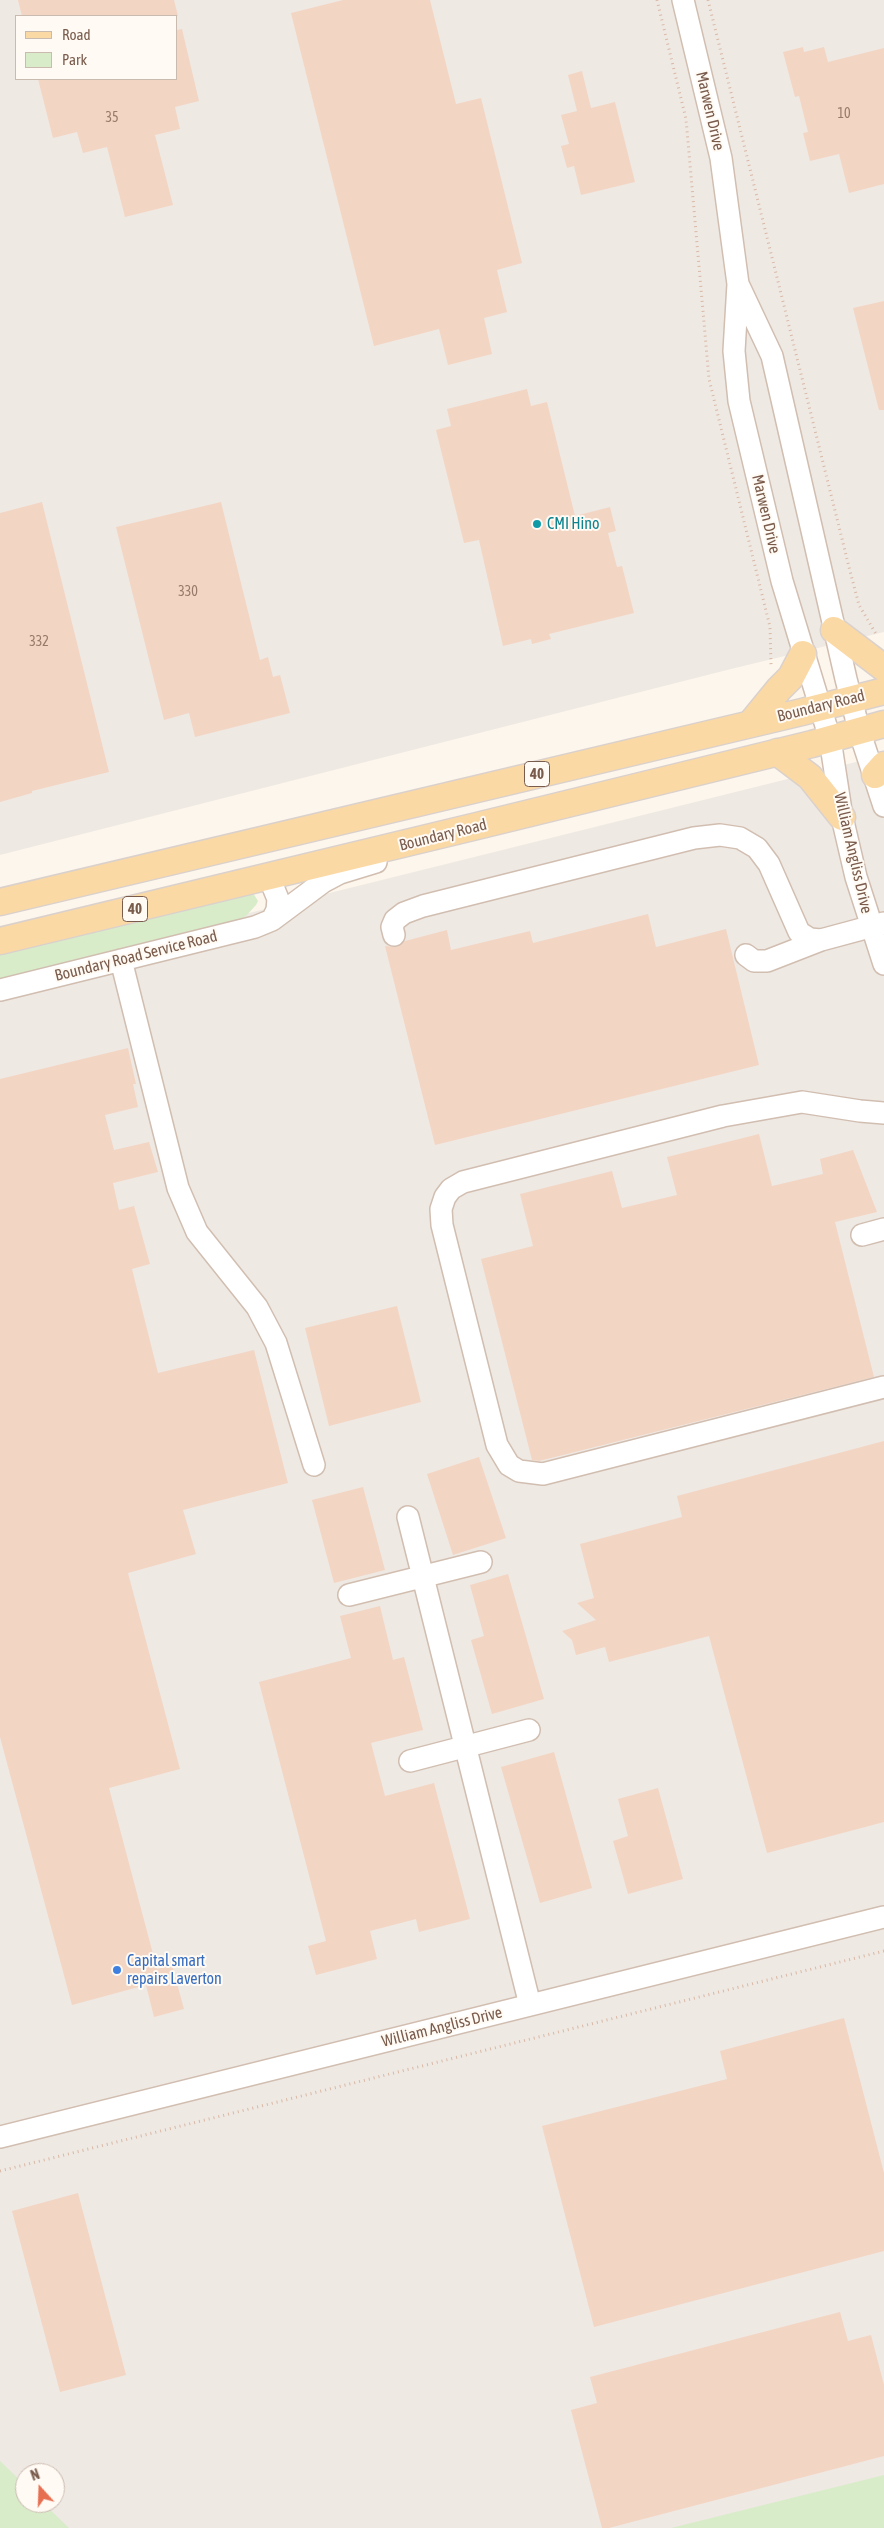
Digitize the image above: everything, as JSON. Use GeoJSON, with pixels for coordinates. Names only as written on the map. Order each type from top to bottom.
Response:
{"type":"FeatureCollection","features":[{"type":"Feature","properties":{"kind":"main road"},"geometry":{"type":"LineString","coordinates":[[834,630],[884,668]]}},
{"type":"Feature","properties":{"kind":"main road"},"geometry":{"type":"LineString","coordinates":[[752,722],[779,688],[791,677],[803,654]]}},
{"type":"Feature","properties":{"kind":"main road","name":"Boundary Road"},"geometry":{"type":"LineString","coordinates":[[0,902],[752,722],[820,708],[884,691]]}},
{"type":"Feature","properties":{"kind":"main road","name":"Boundary Road"},"geometry":{"type":"LineString","coordinates":[[0,941],[830,740],[884,724]]}},
{"type":"Feature","properties":{"kind":"main road"},"geometry":{"type":"LineString","coordinates":[[777,752],[810,777],[842,817]]}},
{"type":"Feature","properties":{"kind":"main road"},"geometry":{"type":"LineString","coordinates":[[254,842],[269,877]]}},
{"type":"Feature","properties":{"kind":"street","name":"Marwen Drive"},"geometry":{"type":"LineString","coordinates":[[683,0],[721,158],[738,284],[734,351],[739,401],[782,581],[830,740]]}},
{"type":"Feature","properties":{"kind":"street","name":"Marwen Drive"},"geometry":{"type":"LineString","coordinates":[[738,284],[772,356],[851,700]]}},
{"type":"Feature","properties":{"kind":"street"},"geometry":{"type":"LineString","coordinates":[[851,700],[859,730],[879,770],[884,806]]}},
{"type":"Feature","properties":{"kind":"street","name":"William Angliss Drive"},"geometry":{"type":"LineString","coordinates":[[830,740],[842,817],[877,925],[884,964]]}},
{"type":"Feature","properties":{"kind":"street","name":"Boundary Road Service Road"},"geometry":{"type":"LineString","coordinates":[[0,990],[255,927],[272,920],[323,882],[340,874],[368,864],[432,848],[477,826]]}},
{"type":"Feature","properties":{"kind":"street"},"geometry":{"type":"LineString","coordinates":[[394,935],[392,928],[395,920],[404,913],[423,906],[694,838],[720,835],[740,838],[757,848],[769,864],[799,932],[810,939],[821,940]]}},
{"type":"Feature","properties":{"kind":"street"},"geometry":{"type":"LineString","coordinates":[[269,877],[278,898],[277,910],[272,920]]}},
{"type":"Feature","properties":{"kind":"street"},"geometry":{"type":"LineString","coordinates":[[746,955],[754,961],[766,961],[821,940],[877,925]]}},
{"type":"Feature","properties":{"kind":"street"},"geometry":{"type":"LineString","coordinates":[[121,960],[178,1188],[197,1232],[257,1307],[276,1343],[314,1465]]}},
{"type":"Feature","properties":{"kind":"street"},"geometry":{"type":"LineString","coordinates":[[884,1113],[802,1102],[723,1116],[463,1182],[451,1189],[445,1197],[441,1209],[442,1225],[496,1445],[509,1465],[520,1471],[543,1474],[884,1388]]}},
{"type":"Feature","properties":{"kind":"street"},"geometry":{"type":"LineString","coordinates":[[862,1235],[884,1229]]}},
{"type":"Feature","properties":{"kind":"street"},"geometry":{"type":"LineString","coordinates":[[408,1517],[530,2005]]}},
{"type":"Feature","properties":{"kind":"street"},"geometry":{"type":"LineString","coordinates":[[350,1595],[481,1562]]}},
{"type":"Feature","properties":{"kind":"street"},"geometry":{"type":"LineString","coordinates":[[410,1761],[529,1730]]}},
{"type":"Feature","properties":{"kind":"street","name":"William Angliss Drive"},"geometry":{"type":"LineString","coordinates":[[0,2137],[884,1917]]}},
{"type":"Feature","properties":{"kind":"path"},"geometry":{"type":"LineString","coordinates":[[656,0],[686,119],[709,379],[770,627],[772,672]]}},
{"type":"Feature","properties":{"kind":"path"},"geometry":{"type":"LineString","coordinates":[[708,0],[859,605],[879,638]]}},
{"type":"Feature","properties":{"kind":"path"},"geometry":{"type":"LineString","coordinates":[[0,2171],[884,1951]]}},
{"type":"Feature","properties":{"kind":"shaded area"},"geometry":{"type":"Polygon","coordinates":[[[0,0],[884,0],[884,632],[731,669],[0,855],[0,0]]]}},
{"type":"Feature","properties":{"kind":"shaded area"},"geometry":{"type":"Polygon","coordinates":[[[884,755],[884,2528],[0,2528],[0,975],[884,755]]]}},
{"type":"Feature","properties":{"kind":"green space"},"geometry":{"type":"Polygon","coordinates":[[[253,893],[258,901],[256,905],[246,916],[238,920],[0,980],[0,950],[253,893]]]}},
{"type":"Feature","properties":{"kind":"green space"},"geometry":{"type":"Polygon","coordinates":[[[0,2461],[15,2475],[15,2513],[53,2513],[69,2528],[0,2528],[0,2461]]]}},
{"type":"Feature","properties":{"kind":"green space"},"geometry":{"type":"Polygon","coordinates":[[[884,2475],[884,2528],[671,2528],[884,2475]]]}},
{"type":"Feature","properties":{"kind":"building"},"geometry":{"type":"Polygon","coordinates":[[[18,0],[174,0],[178,15],[22,15],[18,0]]]}},
{"type":"Feature","properties":{"kind":"building"},"geometry":{"type":"Polygon","coordinates":[[[343,0],[430,0],[456,104],[481,98],[522,263],[497,270],[507,312],[484,318],[492,354],[448,365],[439,329],[374,346],[291,13],[343,0]]]}},
{"type":"Feature","properties":{"kind":"building"},"geometry":{"type":"Polygon","coordinates":[[[182,29],[199,101],[175,107],[180,129],[155,135],[173,205],[125,217],[107,147],[83,153],[77,132],[53,138],[38,80],[178,80],[178,30],[182,29]]]}},
{"type":"Feature","properties":{"kind":"building"},"geometry":{"type":"Polygon","coordinates":[[[803,47],[804,52],[824,47],[828,62],[884,48],[884,184],[849,193],[839,154],[810,161],[803,133],[808,132],[799,96],[795,97],[783,52],[803,47]]]}},
{"type":"Feature","properties":{"kind":"building"},"geometry":{"type":"Polygon","coordinates":[[[582,71],[591,108],[615,102],[635,182],[581,195],[574,166],[567,168],[561,146],[569,144],[561,115],[577,111],[568,75],[582,71]]]}},
{"type":"Feature","properties":{"kind":"building"},"geometry":{"type":"Polygon","coordinates":[[[884,301],[884,410],[879,410],[853,308],[884,301]]]}},
{"type":"Feature","properties":{"kind":"building","name":"CMI Hino"},"geometry":{"type":"Polygon","coordinates":[[[527,389],[531,406],[547,402],[575,516],[610,507],[616,531],[608,533],[617,567],[622,566],[634,613],[549,634],[551,639],[532,644],[531,639],[503,646],[479,540],[464,543],[436,430],[451,426],[447,409],[527,389]]]}},
{"type":"Feature","properties":{"kind":"building"},"geometry":{"type":"Polygon","coordinates":[[[42,502],[109,772],[32,791],[32,793],[0,802],[0,513],[42,502]]]}},
{"type":"Feature","properties":{"kind":"building"},"geometry":{"type":"Polygon","coordinates":[[[221,502],[260,660],[268,657],[273,677],[280,675],[290,713],[195,737],[189,713],[164,720],[116,527],[221,502]]]}},
{"type":"Feature","properties":{"kind":"building"},"geometry":{"type":"Polygon","coordinates":[[[648,914],[656,947],[726,929],[759,1065],[435,1145],[385,946],[397,947],[405,941],[447,930],[451,950],[530,931],[533,943],[648,914]]]}},
{"type":"Feature","properties":{"kind":"building"},"geometry":{"type":"Polygon","coordinates":[[[128,1048],[136,1084],[133,1084],[138,1107],[105,1115],[114,1150],[149,1142],[158,1172],[113,1183],[119,1210],[134,1206],[150,1264],[132,1269],[158,1373],[254,1350],[288,1483],[183,1510],[196,1554],[128,1573],[180,1769],[109,1788],[157,1969],[172,1965],[184,2009],[154,2017],[146,1985],[72,2005],[0,1737],[0,1079],[128,1048]]]}},
{"type":"Feature","properties":{"kind":"building"},"geometry":{"type":"Polygon","coordinates":[[[759,1134],[772,1186],[823,1174],[820,1159],[853,1150],[877,1212],[835,1222],[874,1377],[539,1461],[532,1460],[481,1259],[533,1246],[520,1194],[612,1171],[622,1208],[677,1195],[667,1157],[759,1134]]]}},
{"type":"Feature","properties":{"kind":"building"},"geometry":{"type":"Polygon","coordinates":[[[397,1306],[421,1402],[329,1426],[305,1328],[397,1306]]]}},
{"type":"Feature","properties":{"kind":"building"},"geometry":{"type":"Polygon","coordinates":[[[884,1441],[884,1822],[767,1853],[709,1636],[609,1662],[605,1647],[576,1655],[572,1640],[562,1631],[596,1620],[577,1603],[594,1598],[580,1544],[682,1517],[677,1496],[884,1441]]]}},
{"type":"Feature","properties":{"kind":"building"},"geometry":{"type":"Polygon","coordinates":[[[479,1457],[506,1538],[453,1555],[427,1474],[479,1457]]]}},
{"type":"Feature","properties":{"kind":"building"},"geometry":{"type":"Polygon","coordinates":[[[363,1487],[385,1570],[334,1583],[312,1500],[363,1487]]]}},
{"type":"Feature","properties":{"kind":"building"},"geometry":{"type":"Polygon","coordinates":[[[508,1574],[544,1699],[492,1714],[471,1640],[484,1636],[470,1585],[508,1574]]]}},
{"type":"Feature","properties":{"kind":"building"},"geometry":{"type":"Polygon","coordinates":[[[380,1606],[393,1660],[404,1657],[423,1730],[371,1743],[385,1796],[434,1783],[470,1919],[419,1932],[416,1919],[370,1931],[377,1959],[316,1975],[308,1946],[326,1941],[259,1682],[351,1658],[340,1616],[380,1606]]]}},
{"type":"Feature","properties":{"kind":"building"},"geometry":{"type":"Polygon","coordinates":[[[554,1752],[592,1888],[540,1903],[501,1767],[554,1752]]]}},
{"type":"Feature","properties":{"kind":"building"},"geometry":{"type":"Polygon","coordinates":[[[658,1788],[683,1879],[628,1894],[613,1841],[628,1836],[618,1799],[658,1788]]]}},
{"type":"Feature","properties":{"kind":"building"},"geometry":{"type":"Polygon","coordinates":[[[844,2018],[884,2173],[884,2251],[594,2327],[542,2126],[727,2079],[720,2051],[844,2018]]]}},
{"type":"Feature","properties":{"kind":"building"},"geometry":{"type":"Polygon","coordinates":[[[78,2193],[126,2375],[60,2392],[12,2211],[78,2193]]]}},
{"type":"Feature","properties":{"kind":"building"},"geometry":{"type":"Polygon","coordinates":[[[840,2312],[848,2341],[871,2335],[884,2385],[884,2456],[609,2528],[602,2528],[571,2410],[597,2403],[590,2377],[840,2312]]]}},
{"type":"Feature","properties":{"kind":"place","name":"CMI Hino"},"geometry":{"type":"Point","coordinates":[537,524]}},
{"type":"Feature","properties":{"kind":"place","name":"Capital smart repairs Laverton"},"geometry":{"type":"Point","coordinates":[117,1970]}}]}
